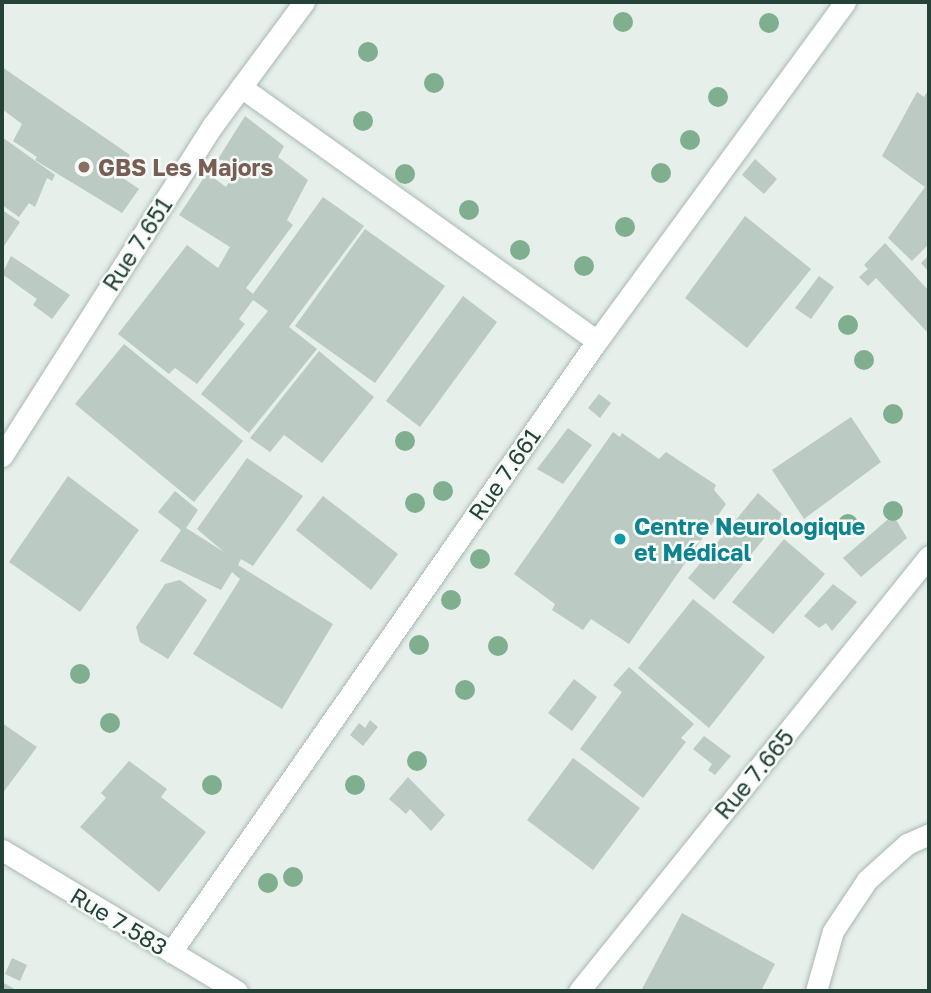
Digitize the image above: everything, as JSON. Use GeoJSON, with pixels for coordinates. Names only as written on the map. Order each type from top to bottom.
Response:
{"type":"FeatureCollection","features":[{"type":"Feature","properties":{"kind":"street","name":"Rue 7.651"},"geometry":{"type":"LineString","coordinates":[[2,456],[241,87],[304,2]]}},
{"type":"Feature","properties":{"kind":"street","name":"Rue 7.661"},"geometry":{"type":"LineString","coordinates":[[171,952],[597,341],[845,2]]}},
{"type":"Feature","properties":{"kind":"street"},"geometry":{"type":"LineString","coordinates":[[241,87],[597,341]]}},
{"type":"Feature","properties":{"kind":"street","name":"Rue 7.665"},"geometry":{"type":"LineString","coordinates":[[579,991],[929,556]]}},
{"type":"Feature","properties":{"kind":"street"},"geometry":{"type":"LineString","coordinates":[[816,991],[833,931],[867,880],[907,844],[929,834]]}},
{"type":"Feature","properties":{"kind":"street","name":"Rue 7.583"},"geometry":{"type":"LineString","coordinates":[[2,850],[237,991]]}},
{"type":"Feature","properties":{"kind":"building","name":"GBS Les Majors"},"geometry":{"type":"Polygon","coordinates":[[[2,67],[130,155],[117,174],[139,189],[122,213],[35,160],[37,157],[13,141],[22,124],[2,109],[2,67]]]}},
{"type":"Feature","properties":{"kind":"building"},"geometry":{"type":"Polygon","coordinates":[[[929,89],[929,244],[912,261],[888,238],[925,187],[882,156],[917,92],[924,97],[929,89]]]}},
{"type":"Feature","properties":{"kind":"building"},"geometry":{"type":"Polygon","coordinates":[[[245,116],[284,146],[278,157],[308,180],[287,220],[293,225],[246,288],[253,294],[323,197],[364,226],[289,327],[317,349],[249,433],[201,394],[268,311],[253,300],[239,319],[245,324],[197,384],[175,368],[169,374],[118,334],[187,245],[218,268],[230,247],[179,215],[207,173],[226,187],[240,166],[218,159],[245,116]]]}},
{"type":"Feature","properties":{"kind":"building"},"geometry":{"type":"Polygon","coordinates":[[[2,137],[55,175],[52,181],[47,178],[35,207],[29,203],[19,217],[2,205],[2,137]]]}},
{"type":"Feature","properties":{"kind":"building"},"geometry":{"type":"Polygon","coordinates":[[[755,159],[777,179],[764,194],[742,175],[755,159]]]}},
{"type":"Feature","properties":{"kind":"building"},"geometry":{"type":"Polygon","coordinates":[[[2,210],[20,222],[2,249],[2,210]]]}},
{"type":"Feature","properties":{"kind":"building"},"geometry":{"type":"Polygon","coordinates":[[[745,216],[811,269],[747,348],[685,298],[745,216]]]}},
{"type":"Feature","properties":{"kind":"building"},"geometry":{"type":"Polygon","coordinates":[[[365,229],[445,286],[375,383],[295,326],[365,229]]]}},
{"type":"Feature","properties":{"kind":"building"},"geometry":{"type":"Polygon","coordinates":[[[885,243],[929,291],[929,334],[876,278],[868,286],[859,277],[868,269],[864,265],[885,243]]]}},
{"type":"Feature","properties":{"kind":"building"},"geometry":{"type":"Polygon","coordinates":[[[929,255],[929,272],[921,263],[929,255]]]}},
{"type":"Feature","properties":{"kind":"building"},"geometry":{"type":"Polygon","coordinates":[[[11,256],[70,295],[52,319],[33,305],[37,299],[2,274],[11,256]]]}},
{"type":"Feature","properties":{"kind":"building"},"geometry":{"type":"Polygon","coordinates":[[[819,276],[834,287],[811,319],[795,308],[819,276]]]}},
{"type":"Feature","properties":{"kind":"building"},"geometry":{"type":"Polygon","coordinates":[[[463,296],[497,322],[420,427],[386,401],[463,296]]]}},
{"type":"Feature","properties":{"kind":"building"},"geometry":{"type":"Polygon","coordinates":[[[124,344],[243,441],[194,502],[75,404],[124,344]]]}},
{"type":"Feature","properties":{"kind":"building"},"geometry":{"type":"Polygon","coordinates":[[[319,351],[374,397],[322,463],[284,435],[270,452],[250,438],[319,351]]]}},
{"type":"Feature","properties":{"kind":"building"},"geometry":{"type":"Polygon","coordinates":[[[599,394],[611,403],[600,418],[588,408],[599,394]]]}},
{"type":"Feature","properties":{"kind":"building"},"geometry":{"type":"Polygon","coordinates":[[[851,417],[881,462],[804,519],[772,470],[851,417]]]}},
{"type":"Feature","properties":{"kind":"building"},"geometry":{"type":"Polygon","coordinates":[[[568,428],[592,445],[563,484],[537,469],[568,428]]]}},
{"type":"Feature","properties":{"kind":"building","name":"Centre Neurologique et Médical"},"geometry":{"type":"Polygon","coordinates":[[[613,432],[620,437],[622,433],[659,459],[666,452],[716,485],[714,490],[726,504],[629,644],[591,619],[583,630],[552,610],[555,604],[514,574],[613,432]]]}},
{"type":"Feature","properties":{"kind":"building"},"geometry":{"type":"Polygon","coordinates":[[[247,458],[303,496],[253,566],[241,559],[238,565],[333,624],[282,709],[193,654],[240,579],[232,572],[221,590],[160,561],[181,530],[158,512],[175,491],[198,510],[186,528],[224,552],[197,529],[247,458]]]}},
{"type":"Feature","properties":{"kind":"building"},"geometry":{"type":"Polygon","coordinates":[[[68,476],[139,530],[80,612],[9,562],[68,476]]]}},
{"type":"Feature","properties":{"kind":"building"},"geometry":{"type":"Polygon","coordinates":[[[758,493],[783,515],[714,600],[688,578],[758,493]]]}},
{"type":"Feature","properties":{"kind":"building"},"geometry":{"type":"Polygon","coordinates":[[[323,496],[398,554],[371,590],[296,530],[323,496]]]}},
{"type":"Feature","properties":{"kind":"building"},"geometry":{"type":"Polygon","coordinates":[[[893,515],[907,538],[861,577],[843,558],[893,515]]]}},
{"type":"Feature","properties":{"kind":"building"},"geometry":{"type":"Polygon","coordinates":[[[784,539],[825,574],[773,634],[732,602],[784,539]]]}},
{"type":"Feature","properties":{"kind":"building"},"geometry":{"type":"Polygon","coordinates":[[[180,580],[207,600],[168,659],[140,642],[136,627],[165,584],[180,580]]]}},
{"type":"Feature","properties":{"kind":"building"},"geometry":{"type":"Polygon","coordinates":[[[833,584],[857,602],[832,631],[826,623],[819,628],[804,616],[833,584]]]}},
{"type":"Feature","properties":{"kind":"building"},"geometry":{"type":"Polygon","coordinates":[[[693,599],[765,657],[709,728],[638,668],[693,599]]]}},
{"type":"Feature","properties":{"kind":"building"},"geometry":{"type":"Polygon","coordinates":[[[629,667],[694,724],[681,738],[686,742],[643,798],[580,749],[622,692],[613,685],[629,667]]]}},
{"type":"Feature","properties":{"kind":"building"},"geometry":{"type":"Polygon","coordinates":[[[574,679],[597,697],[572,731],[548,713],[574,679]]]}},
{"type":"Feature","properties":{"kind":"building"},"geometry":{"type":"Polygon","coordinates":[[[370,720],[378,727],[363,746],[350,735],[359,723],[365,728],[370,720]]]}},
{"type":"Feature","properties":{"kind":"building"},"geometry":{"type":"Polygon","coordinates":[[[2,723],[37,747],[2,794],[2,723]]]}},
{"type":"Feature","properties":{"kind":"building"},"geometry":{"type":"Polygon","coordinates":[[[704,736],[731,756],[715,775],[708,770],[712,764],[693,749],[704,736]]]}},
{"type":"Feature","properties":{"kind":"building"},"geometry":{"type":"Polygon","coordinates":[[[573,758],[640,808],[593,870],[527,820],[573,758]]]}},
{"type":"Feature","properties":{"kind":"building"},"geometry":{"type":"Polygon","coordinates":[[[129,761],[167,789],[161,797],[206,832],[159,892],[80,827],[106,798],[101,793],[129,761]]]}},
{"type":"Feature","properties":{"kind":"building"},"geometry":{"type":"Polygon","coordinates":[[[408,777],[445,815],[431,831],[410,809],[406,814],[389,799],[408,777]]]}},
{"type":"Feature","properties":{"kind":"building"},"geometry":{"type":"Polygon","coordinates":[[[682,913],[775,964],[761,991],[641,991],[682,913]]]}},
{"type":"Feature","properties":{"kind":"building"},"geometry":{"type":"Polygon","coordinates":[[[12,958],[27,965],[20,981],[5,974],[12,958]]]}},
{"type":"Feature","properties":{"kind":"building"},"geometry":{"type":"Polygon","coordinates":[[[2,982],[18,991],[2,991],[2,982]]]}},
{"type":"Feature","properties":{"kind":"place","name":"GBS Les Majors"},"geometry":{"type":"Point","coordinates":[84,167]}},
{"type":"Feature","properties":{"kind":"place","name":"Centre Neurologique et Médical"},"geometry":{"type":"Point","coordinates":[620,539]}}]}
